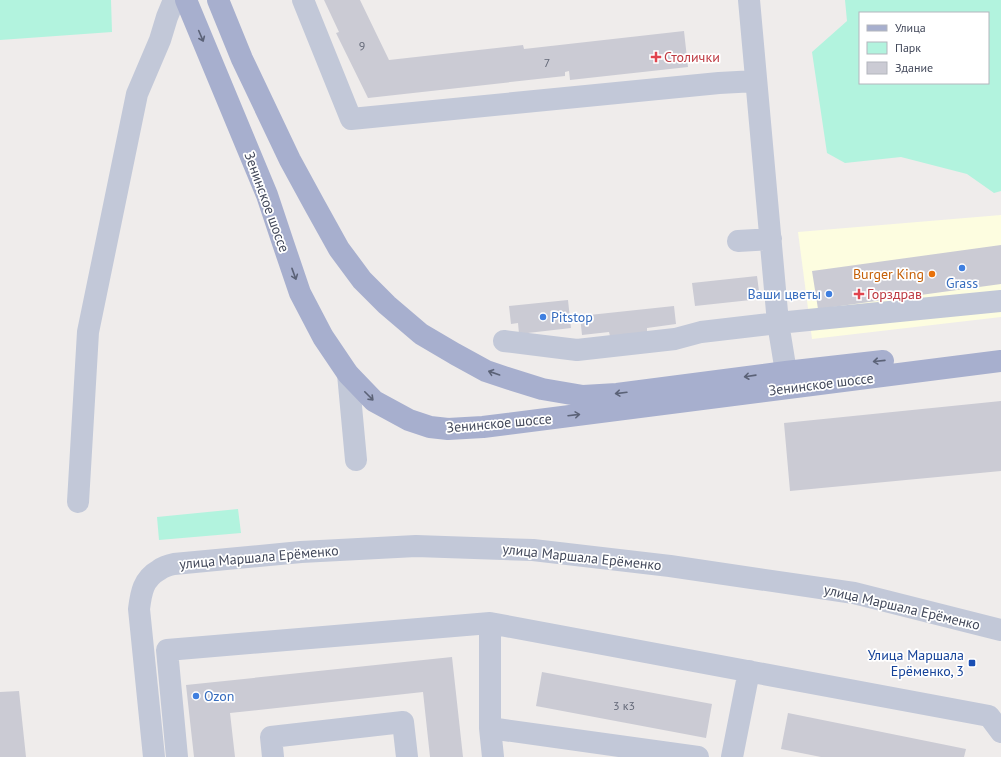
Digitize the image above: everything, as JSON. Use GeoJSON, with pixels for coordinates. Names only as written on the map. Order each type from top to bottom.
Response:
{"type":"FeatureCollection","features":[{"type":"Feature","properties":{"kind":"main road","name":"Зенинское шоссе"},"geometry":{"type":"LineString","coordinates":[[186,0],[267,195],[300,293],[323,337],[348,374],[374,401],[409,420],[430,427],[448,429],[483,427],[1001,361]]}},
{"type":"Feature","properties":{"kind":"main road","name":"Зенинское шоссе"},"geometry":{"type":"LineString","coordinates":[[218,0],[242,59],[290,160],[339,249],[362,280],[387,305],[421,334],[486,371],[542,389],[583,396],[617,394],[786,372],[1001,348]]}},
{"type":"Feature","properties":{"kind":"street"},"geometry":{"type":"LineString","coordinates":[[78,502],[88,332],[137,94],[160,40],[174,0]]}},
{"type":"Feature","properties":{"kind":"street"},"geometry":{"type":"LineString","coordinates":[[303,0],[351,119],[719,83],[756,81]]}},
{"type":"Feature","properties":{"kind":"street"},"geometry":{"type":"LineString","coordinates":[[749,0],[778,323],[786,372]]}},
{"type":"Feature","properties":{"kind":"street"},"geometry":{"type":"LineString","coordinates":[[738,241],[771,239]]}},
{"type":"Feature","properties":{"kind":"street"},"geometry":{"type":"LineString","coordinates":[[504,341],[577,350],[675,339],[701,332],[778,323],[1001,301]]}},
{"type":"Feature","properties":{"kind":"street"},"geometry":{"type":"LineString","coordinates":[[348,374],[356,460]]}},
{"type":"Feature","properties":{"kind":"street","name":"улица Маршала Ерёменко"},"geometry":{"type":"LineString","coordinates":[[154,757],[138,609],[142,591],[148,578],[159,570],[174,564],[301,552],[424,546],[533,550],[670,566],[854,593],[1001,630]]}},
{"type":"Feature","properties":{"kind":"street"},"geometry":{"type":"LineString","coordinates":[[490,623],[490,728],[493,757]]}},
{"type":"Feature","properties":{"kind":"street"},"geometry":{"type":"LineString","coordinates":[[177,757],[167,650],[490,623],[989,716],[1001,732]]}},
{"type":"Feature","properties":{"kind":"street"},"geometry":{"type":"LineString","coordinates":[[732,757],[749,671]]}},
{"type":"Feature","properties":{"kind":"street"},"geometry":{"type":"LineString","coordinates":[[273,757],[271,738],[403,722],[407,757]]}},
{"type":"Feature","properties":{"kind":"street"},"geometry":{"type":"LineString","coordinates":[[490,728],[698,757]]}},
{"type":"Feature","properties":{"kind":"shaded area"},"geometry":{"type":"Polygon","coordinates":[[[1001,215],[1001,317],[812,339],[798,232],[1001,215]]]}},
{"type":"Feature","properties":{"kind":"green space"},"geometry":{"type":"Polygon","coordinates":[[[0,0],[111,0],[112,32],[0,40],[0,0]]]}},
{"type":"Feature","properties":{"kind":"green space"},"geometry":{"type":"Polygon","coordinates":[[[845,0],[1001,0],[1001,191],[994,193],[967,174],[901,157],[845,163],[827,153],[812,52],[847,21],[845,0]]]}},
{"type":"Feature","properties":{"kind":"green space"},"geometry":{"type":"Polygon","coordinates":[[[238,509],[241,533],[159,540],[157,517],[238,509]]]}},
{"type":"Feature","properties":{"kind":"building"},"geometry":{"type":"Polygon","coordinates":[[[324,0],[360,0],[389,60],[523,45],[524,49],[684,31],[688,67],[570,80],[569,71],[565,72],[565,76],[368,98],[336,33],[339,32],[324,0]]]}},
{"type":"Feature","properties":{"kind":"building"},"geometry":{"type":"Polygon","coordinates":[[[1001,245],[1001,284],[818,309],[812,271],[1001,245]]]}},
{"type":"Feature","properties":{"kind":"building"},"geometry":{"type":"Polygon","coordinates":[[[757,276],[760,299],[695,306],[692,283],[757,276]]]}},
{"type":"Feature","properties":{"kind":"building"},"geometry":{"type":"Polygon","coordinates":[[[568,300],[571,328],[519,334],[518,323],[511,324],[509,306],[568,300]]]}},
{"type":"Feature","properties":{"kind":"building"},"geometry":{"type":"Polygon","coordinates":[[[674,306],[676,324],[647,328],[647,332],[610,336],[609,332],[582,335],[580,316],[674,306]]]}},
{"type":"Feature","properties":{"kind":"building"},"geometry":{"type":"Polygon","coordinates":[[[1001,401],[1001,471],[790,491],[784,423],[1001,401]]]}},
{"type":"Feature","properties":{"kind":"building"},"geometry":{"type":"Polygon","coordinates":[[[452,657],[463,757],[430,757],[423,692],[230,713],[235,757],[194,757],[186,685],[452,657]]]}},
{"type":"Feature","properties":{"kind":"building"},"geometry":{"type":"Polygon","coordinates":[[[542,672],[712,704],[706,738],[536,706],[542,672]]]}},
{"type":"Feature","properties":{"kind":"building"},"geometry":{"type":"Polygon","coordinates":[[[19,691],[26,757],[0,757],[0,692],[19,691]]]}},
{"type":"Feature","properties":{"kind":"building"},"geometry":{"type":"Polygon","coordinates":[[[788,713],[966,749],[964,757],[821,757],[781,749],[788,713]]]}},
{"type":"Feature","properties":{"kind":"place","name":"Столички"},"geometry":{"type":"Point","coordinates":[656,57]}},
{"type":"Feature","properties":{"kind":"place","name":"Grass"},"geometry":{"type":"Point","coordinates":[962,268]}},
{"type":"Feature","properties":{"kind":"place","name":"Burger King"},"geometry":{"type":"Point","coordinates":[932,274]}},
{"type":"Feature","properties":{"kind":"place","name":"Ваши цветы"},"geometry":{"type":"Point","coordinates":[829,294]}},
{"type":"Feature","properties":{"kind":"place","name":"Горздрав"},"geometry":{"type":"Point","coordinates":[859,294]}},
{"type":"Feature","properties":{"kind":"place","name":"Pitstop"},"geometry":{"type":"Point","coordinates":[543,317]}},
{"type":"Feature","properties":{"kind":"place","name":"Улица Маршала Ерёменко, 3"},"geometry":{"type":"Point","coordinates":[972,663]}},
{"type":"Feature","properties":{"kind":"place","name":"Ozon"},"geometry":{"type":"Point","coordinates":[196,696]}}]}
